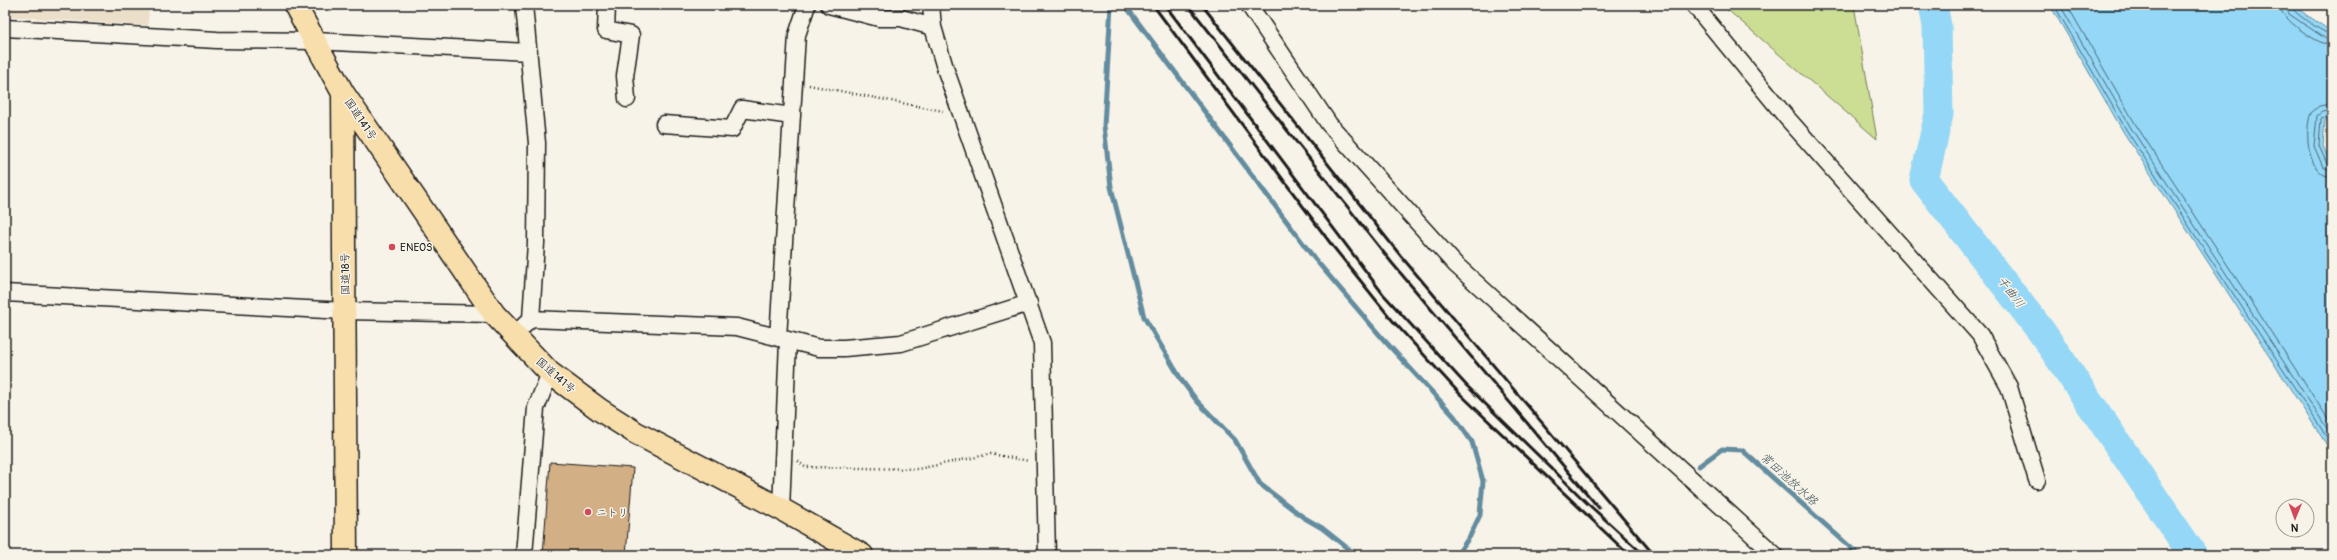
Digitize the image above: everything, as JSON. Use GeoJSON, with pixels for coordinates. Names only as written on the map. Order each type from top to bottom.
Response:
{"type":"FeatureCollection","features":[{"type":"Feature","properties":{"kind":"highway","name":"国道18号"},"geometry":{"type":"LineString","coordinates":[[295,5],[343,93],[346,555]]}},
{"type":"Feature","properties":{"kind":"highway","name":"国道141号"},"geometry":{"type":"LineString","coordinates":[[343,93],[494,314],[550,373],[600,410],[636,433],[781,509],[862,555]]}},
{"type":"Feature","properties":{"kind":"street"},"geometry":{"type":"LineString","coordinates":[[514,335],[531,319],[536,243],[537,143],[524,5]]}},
{"type":"Feature","properties":{"kind":"street"},"geometry":{"type":"LineString","coordinates":[[607,5],[606,30],[632,35],[626,76],[627,99]]}},
{"type":"Feature","properties":{"kind":"street"},"geometry":{"type":"LineString","coordinates":[[781,509],[784,449],[783,340],[792,116],[797,35],[807,5]]}},
{"type":"Feature","properties":{"kind":"street"},"geometry":{"type":"LineString","coordinates":[[829,5],[834,8],[879,18],[901,18],[933,27]]}},
{"type":"Feature","properties":{"kind":"street"},"geometry":{"type":"LineString","coordinates":[[932,5],[933,27],[962,115],[1042,343],[1047,555]]}},
{"type":"Feature","properties":{"kind":"street"},"geometry":{"type":"LineString","coordinates":[[1249,5],[1329,124],[1456,264],[1775,555]]}},
{"type":"Feature","properties":{"kind":"street"},"geometry":{"type":"LineString","coordinates":[[1694,5],[1787,118],[1980,335],[2009,387],[2037,480]]}},
{"type":"Feature","properties":{"kind":"street"},"geometry":{"type":"LineString","coordinates":[[5,28],[217,40],[315,41],[529,52]]}},
{"type":"Feature","properties":{"kind":"street"},"geometry":{"type":"LineString","coordinates":[[664,124],[732,129],[742,109],[792,116]]}},
{"type":"Feature","properties":{"kind":"street"},"geometry":{"type":"LineString","coordinates":[[5,293],[345,311],[494,314]]}},
{"type":"Feature","properties":{"kind":"street"},"geometry":{"type":"LineString","coordinates":[[531,319],[738,327],[818,348],[844,348],[901,343],[1029,303]]}},
{"type":"Feature","properties":{"kind":"street"},"geometry":{"type":"LineString","coordinates":[[524,555],[536,408],[550,373]]}},
{"type":"Feature","properties":{"kind":"path"},"geometry":{"type":"LineString","coordinates":[[794,83],[962,115]]}},
{"type":"Feature","properties":{"kind":"path"},"geometry":{"type":"LineString","coordinates":[[784,449],[806,467],[918,469],[991,454],[1045,464]]}},
{"type":"Feature","properties":{"kind":"shaded area"},"geometry":{"type":"Polygon","coordinates":[[[5,5],[149,5],[148,26],[5,16],[5,5]]]}},
{"type":"Feature","properties":{"kind":"green space"},"geometry":{"type":"Polygon","coordinates":[[[1722,5],[1854,5],[1877,139],[1722,5]]]}},
{"type":"Feature","properties":{"kind":"water"},"geometry":{"type":"Polygon","coordinates":[[[2050,5],[2292,5],[2332,32],[2332,119],[2325,120],[2323,146],[2332,166],[2332,453],[2124,133],[2050,5]]]}},
{"type":"Feature","properties":{"kind":"building","name":"ニトリ"},"geometry":{"type":"Polygon","coordinates":[[[550,462],[633,468],[626,555],[543,555],[550,462]]]}},
{"type":"Feature","properties":{"kind":"waterway"},"geometry":{"type":"LineString","coordinates":[[1111,5],[1104,126],[1111,187],[1144,317],[1182,381],[1197,401],[1235,440],[1260,484],[1303,517],[1322,528],[1356,555]]}},
{"type":"Feature","properties":{"kind":"waterway"},"geometry":{"type":"LineString","coordinates":[[1125,5],[1314,258],[1383,339],[1454,416],[1472,442],[1483,481],[1480,515],[1470,536],[1457,555]]}},
{"type":"Feature","properties":{"kind":"waterway","name":"千曲川"},"geometry":{"type":"LineString","coordinates":[[1933,5],[1937,26],[1939,114],[1924,180],[2041,331],[2193,555]]}},
{"type":"Feature","properties":{"kind":"waterway","name":"常田池放水路"},"geometry":{"type":"LineString","coordinates":[[1699,466],[1722,449],[1742,450],[1859,555]]}},
{"type":"Feature","properties":{"kind":"railway"},"geometry":{"type":"LineString","coordinates":[[1153,5],[1331,244],[1392,320],[1459,393],[1629,555]]}},
{"type":"Feature","properties":{"kind":"railway"},"geometry":{"type":"LineString","coordinates":[[1165,5],[1383,294],[1466,385],[1587,503],[1644,555]]}},
{"type":"Feature","properties":{"kind":"railway"},"geometry":{"type":"LineString","coordinates":[[1188,5],[1392,263],[1599,508]]}},
{"type":"Feature","properties":{"kind":"railway"},"geometry":{"type":"LineString","coordinates":[[1202,5],[1400,255],[1654,555]]}},
{"type":"Feature","properties":{"kind":"place","name":"ENEOS"},"geometry":{"type":"Point","coordinates":[392,247]}},
{"type":"Feature","properties":{"kind":"place","name":"ニトリ"},"geometry":{"type":"Point","coordinates":[588,512]}}]}
